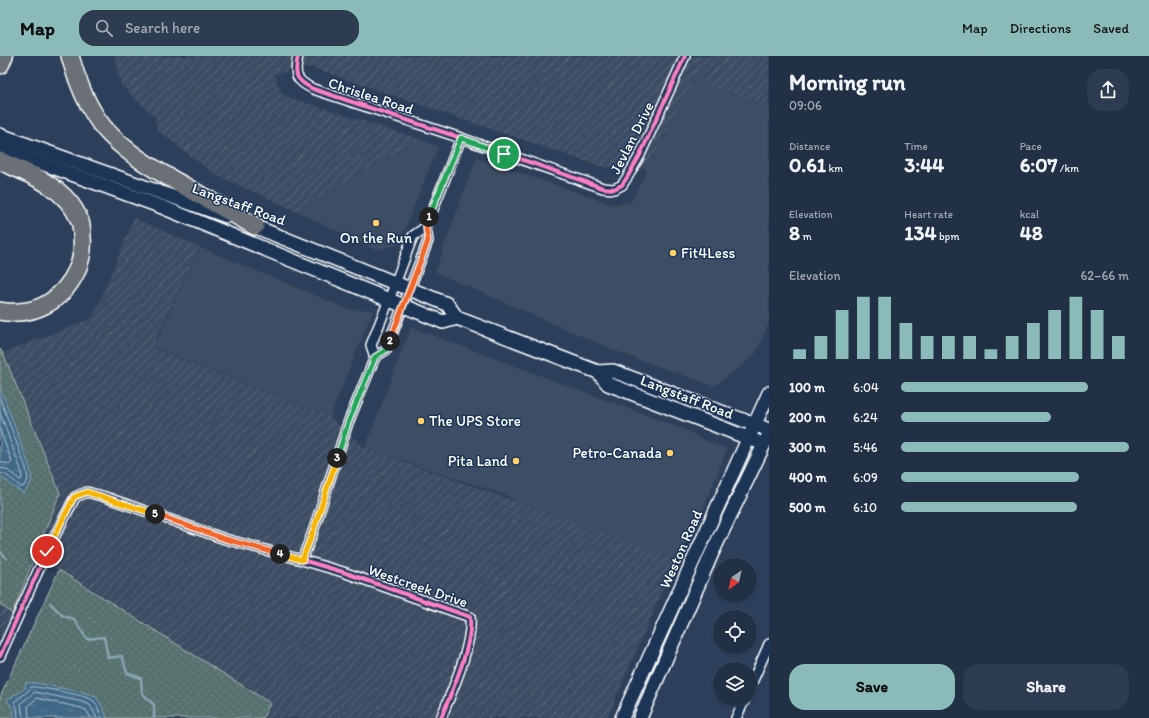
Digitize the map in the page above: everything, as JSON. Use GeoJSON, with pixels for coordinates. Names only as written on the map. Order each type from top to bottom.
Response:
{"type":"FeatureCollection","features":[{"type":"Feature","properties":{"kind":"highway"},"geometry":{"type":"LineString","coordinates":[[0,65],[4,56]]}},
{"type":"Feature","properties":{"kind":"highway"},"geometry":{"type":"LineString","coordinates":[[70,56],[83,95],[102,126],[121,146],[156,170],[255,226]]}},
{"type":"Feature","properties":{"kind":"highway"},"geometry":{"type":"LineString","coordinates":[[0,161],[49,184],[66,199],[80,219],[83,245],[81,261],[74,277],[62,293],[46,305],[25,312],[0,311]]}},
{"type":"Feature","properties":{"kind":"main road","name":"Langstaff Road"},"geometry":{"type":"LineString","coordinates":[[1,142],[255,226],[447,304],[457,318],[598,372],[613,372],[769,430]]}},
{"type":"Feature","properties":{"kind":"main road","name":"Langstaff Road"},"geometry":{"type":"LineString","coordinates":[[1,142],[443,322],[457,318]]}},
{"type":"Feature","properties":{"kind":"main road","name":"Langstaff Road"},"geometry":{"type":"LineString","coordinates":[[598,372],[608,384],[748,438],[768,441]]}},
{"type":"Feature","properties":{"kind":"main road","name":"Weston Road"},"geometry":{"type":"LineString","coordinates":[[622,718],[769,393]]}},
{"type":"Feature","properties":{"kind":"main road","name":"Weston Road"},"geometry":{"type":"LineString","coordinates":[[640,718],[712,553],[768,441]]}},
{"type":"Feature","properties":{"kind":"street","name":"Chrislea Road"},"geometry":{"type":"LineString","coordinates":[[298,56],[296,76],[302,83],[312,89],[461,138]]}},
{"type":"Feature","properties":{"kind":"street","name":"Jevlan Drive"},"geometry":{"type":"LineString","coordinates":[[461,138],[603,188],[614,189],[622,185],[640,155],[685,56]]}},
{"type":"Feature","properties":{"kind":"street"},"geometry":{"type":"LineString","coordinates":[[0,656],[47,551],[74,497],[87,492],[225,539],[302,560],[313,532],[348,423],[375,357],[386,350],[428,241],[426,227],[461,138]]}},
{"type":"Feature","properties":{"kind":"street"},"geometry":{"type":"LineString","coordinates":[[375,357],[371,344],[413,236],[426,227]]}},
{"type":"Feature","properties":{"kind":"street","name":"Westcreek Drive"},"geometry":{"type":"LineString","coordinates":[[302,560],[343,572],[470,617],[471,628],[460,670],[441,718]]}},
{"type":"Feature","properties":{"kind":"street"},"geometry":{"type":"LineString","coordinates":[[757,671],[769,644]]}},
{"type":"Feature","properties":{"kind":"street"},"geometry":{"type":"LineString","coordinates":[[736,718],[742,706]]}},
{"type":"Feature","properties":{"kind":"shaded area"},"geometry":{"type":"Polygon","coordinates":[[[114,56],[769,56],[769,106],[693,80],[648,169],[602,167],[310,67],[274,74],[282,95],[419,139],[296,211],[214,174],[157,130],[155,117],[121,85],[114,56]]]}},
{"type":"Feature","properties":{"kind":"shaded area"},"geometry":{"type":"Polygon","coordinates":[[[693,80],[769,106],[769,323],[754,356],[714,386],[623,354],[435,272],[476,158],[614,205],[631,202],[693,80]]]}},
{"type":"Feature","properties":{"kind":"shaded area"},"geometry":{"type":"Polygon","coordinates":[[[419,139],[438,147],[398,245],[376,250],[296,211],[419,139]]]}},
{"type":"Feature","properties":{"kind":"shaded area"},"geometry":{"type":"Polygon","coordinates":[[[134,218],[199,247],[152,348],[330,417],[365,448],[676,559],[607,718],[263,718],[270,703],[36,556],[60,492],[3,353],[93,318],[134,218]]]}},
{"type":"Feature","properties":{"kind":"shaded area"},"geometry":{"type":"Polygon","coordinates":[[[199,247],[348,309],[373,310],[330,417],[152,347],[159,336],[199,247]]]}},
{"type":"Feature","properties":{"kind":"shaded area"},"geometry":{"type":"Polygon","coordinates":[[[411,327],[688,431],[699,438],[727,449],[698,523],[676,559],[522,506],[508,496],[365,448],[411,327]]]}},
{"type":"Feature","properties":{"kind":"shaded area"},"geometry":{"type":"Polygon","coordinates":[[[0,604],[12,614],[0,640],[0,604]]]}},
{"type":"Feature","properties":{"kind":"green space"},"geometry":{"type":"Polygon","coordinates":[[[0,349],[3,353],[60,493],[12,614],[0,604],[0,349]]]}},
{"type":"Feature","properties":{"kind":"green space"},"geometry":{"type":"Polygon","coordinates":[[[59,570],[270,703],[263,718],[0,718],[0,697],[59,570]]]}},
{"type":"Feature","properties":{"kind":"water"},"geometry":{"type":"Polygon","coordinates":[[[0,387],[30,468],[32,481],[24,493],[12,486],[0,476],[0,387]]]}},
{"type":"Feature","properties":{"kind":"water"},"geometry":{"type":"Polygon","coordinates":[[[25,683],[36,683],[86,693],[96,697],[107,718],[14,718],[13,709],[7,700],[9,697],[12,698],[13,695],[26,688],[25,683]]]}},
{"type":"Feature","properties":{"kind":"waterway"},"geometry":{"type":"LineString","coordinates":[[0,551],[7,559]]}},
{"type":"Feature","properties":{"kind":"waterway"},"geometry":{"type":"LineString","coordinates":[[50,603],[63,616],[74,619],[87,639],[104,637],[108,658],[122,656],[127,673],[141,678],[142,693],[154,705],[154,718]]}},
{"type":"Feature","properties":{"kind":"cycle path"},"geometry":{"type":"LineString","coordinates":[[298,56],[296,68],[297,76],[302,83],[313,89],[461,138],[603,188],[614,189],[622,185],[640,155],[685,56]]}},
{"type":"Feature","properties":{"kind":"cycle path"},"geometry":{"type":"LineString","coordinates":[[0,656],[47,551],[75,497],[87,492],[225,539],[343,572],[470,617],[468,641],[461,668],[441,718]]}},
{"type":"Feature","properties":{"kind":"place","name":"On the Run"},"geometry":{"type":"Point","coordinates":[376,223]}},
{"type":"Feature","properties":{"kind":"place","name":"Fit4Less"},"geometry":{"type":"Point","coordinates":[673,253]}},
{"type":"Feature","properties":{"kind":"place","name":"The UPS Store"},"geometry":{"type":"Point","coordinates":[421,421]}},
{"type":"Feature","properties":{"kind":"place","name":"Petro-Canada"},"geometry":{"type":"Point","coordinates":[670,453]}},
{"type":"Feature","properties":{"kind":"place","name":"Pita Land"},"geometry":{"type":"Point","coordinates":[516,461]}},
{"type":"Feature","properties":{"kind":"route"},"geometry":{"type":"LineString","coordinates":[[47,551],[74,497],[87,492],[225,539],[302,560],[313,532],[348,423],[375,357],[386,350],[428,241],[426,227],[461,138],[504,154]]}}]}
